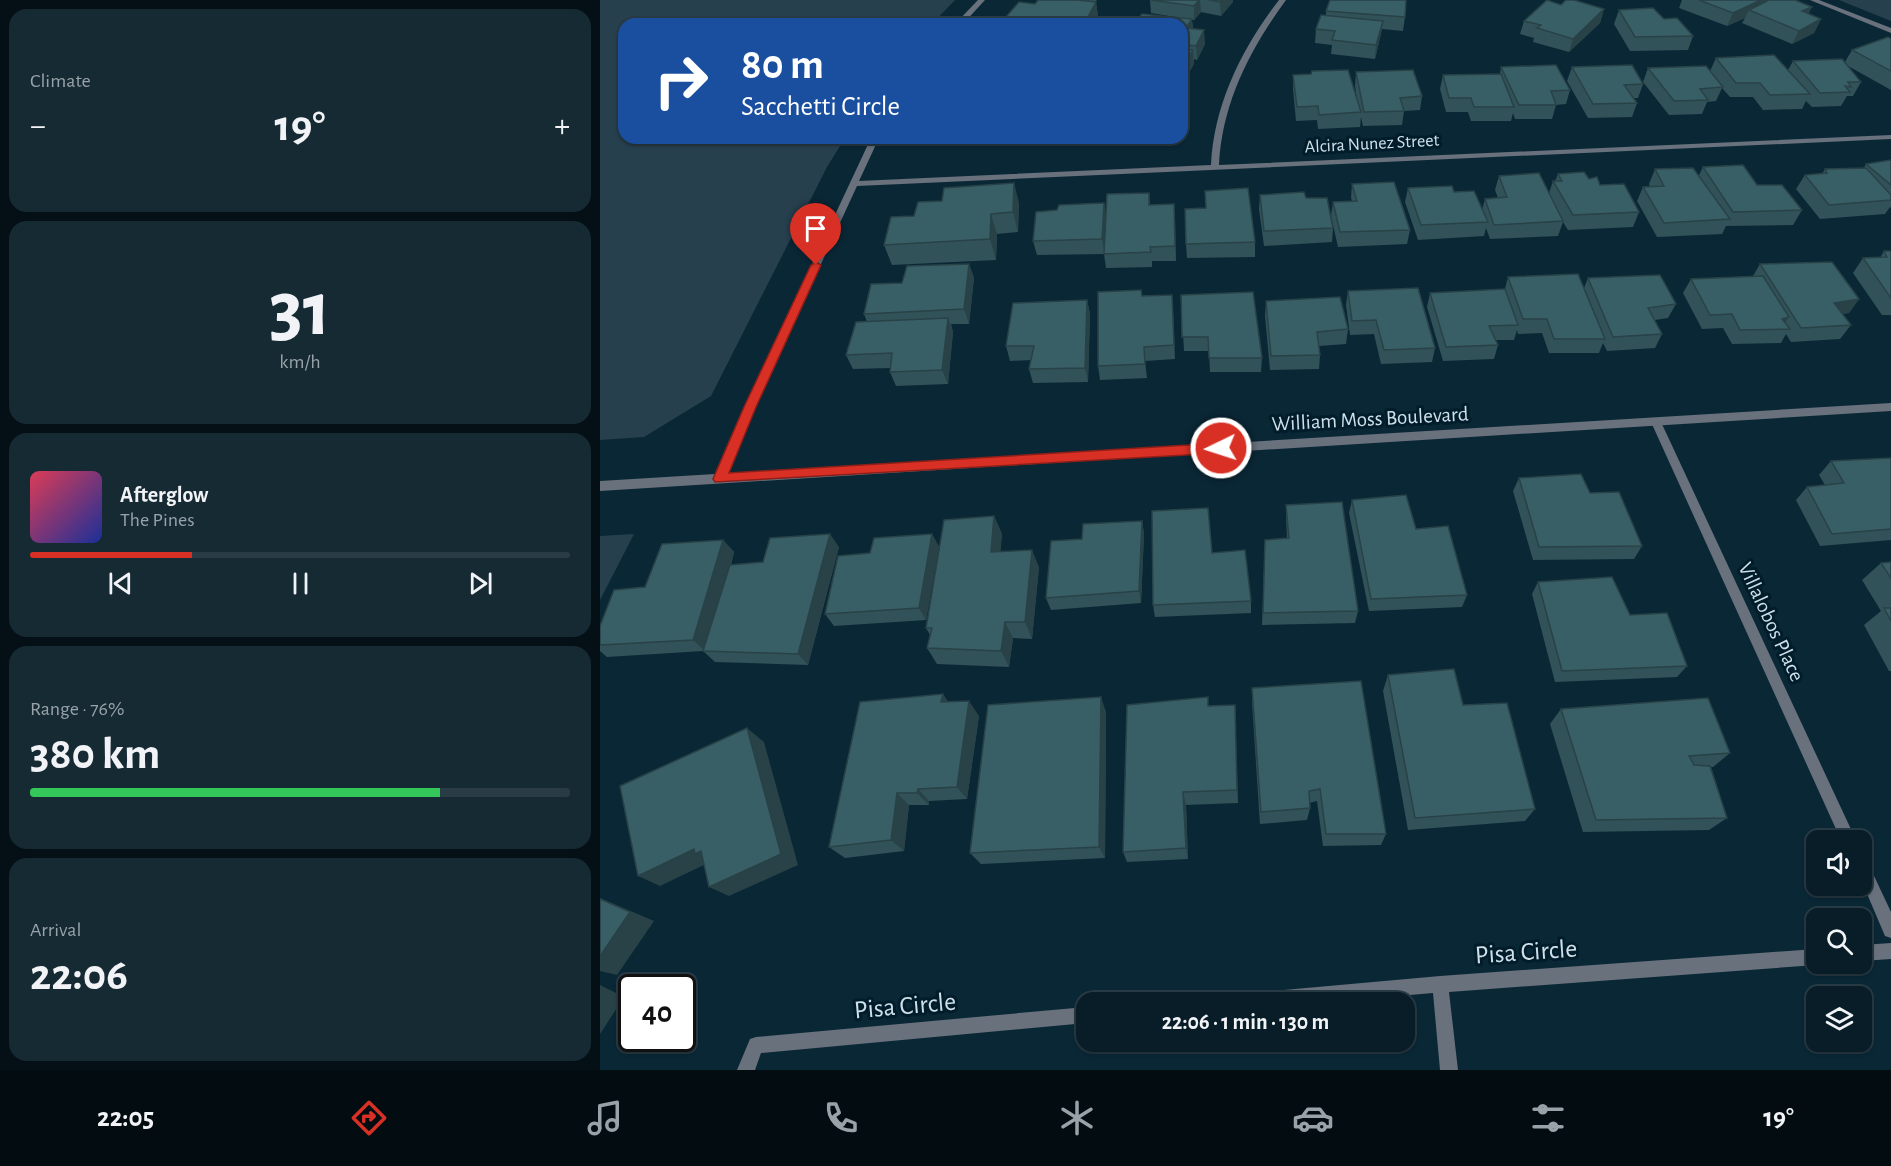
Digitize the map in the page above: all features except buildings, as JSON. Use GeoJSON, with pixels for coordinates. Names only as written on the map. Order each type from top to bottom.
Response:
{"type":"FeatureCollection","features":[{"type":"Feature","properties":{"kind":"street"},"geometry":{"type":"LineString","coordinates":[[965,18],[982,0]]}},
{"type":"Feature","properties":{"kind":"street"},"geometry":{"type":"LineString","coordinates":[[1215,168],[1217,136],[1234,83],[1252,45],[1283,0]]}},
{"type":"Feature","properties":{"kind":"street"},"geometry":{"type":"LineString","coordinates":[[1813,0],[1891,32]]}},
{"type":"Feature","properties":{"kind":"street","name":"Alcira Nunez Street"},"geometry":{"type":"LineString","coordinates":[[854,184],[1891,137]]}},
{"type":"Feature","properties":{"kind":"street"},"geometry":{"type":"LineString","coordinates":[[720,479],[750,407],[872,144]]}},
{"type":"Feature","properties":{"kind":"street","name":"William Moss Boulevard"},"geometry":{"type":"LineString","coordinates":[[600,486],[1891,407]]}},
{"type":"Feature","properties":{"kind":"street","name":"Villalobos Place"},"geometry":{"type":"LineString","coordinates":[[1656,422],[1844,830]]}},
{"type":"Feature","properties":{"kind":"street"},"geometry":{"type":"LineString","coordinates":[[1872,888],[1891,930]]}},
{"type":"Feature","properties":{"kind":"street"},"geometry":{"type":"LineString","coordinates":[[1872,952],[1891,951]]}},
{"type":"Feature","properties":{"kind":"street","name":"Pisa Circle"},"geometry":{"type":"LineString","coordinates":[[1350,992],[1806,958]]}},
{"type":"Feature","properties":{"kind":"street"},"geometry":{"type":"LineString","coordinates":[[1440,984],[1449,1070]]}},
{"type":"Feature","properties":{"kind":"street","name":"Pisa Circle"},"geometry":{"type":"LineString","coordinates":[[746,1070],[756,1045],[1076,1017]]}},
{"type":"Feature","properties":{"kind":"shaded area"},"geometry":{"type":"Polygon","coordinates":[[[600,0],[955,0],[938,18],[618,18],[618,144],[841,144],[827,167],[711,396],[644,437],[600,440],[600,0]]]}},
{"type":"Feature","properties":{"kind":"shaded area"},"geometry":{"type":"Polygon","coordinates":[[[1839,0],[1891,0],[1891,21],[1839,0]]]}},
{"type":"Feature","properties":{"kind":"shaded area"},"geometry":{"type":"Polygon","coordinates":[[[634,534],[600,600],[600,536],[634,534]]]}},
{"type":"Feature","properties":{"kind":"route"},"geometry":{"type":"LineString","coordinates":[[816,265],[750,407],[720,479],[1221,448]]}}]}
